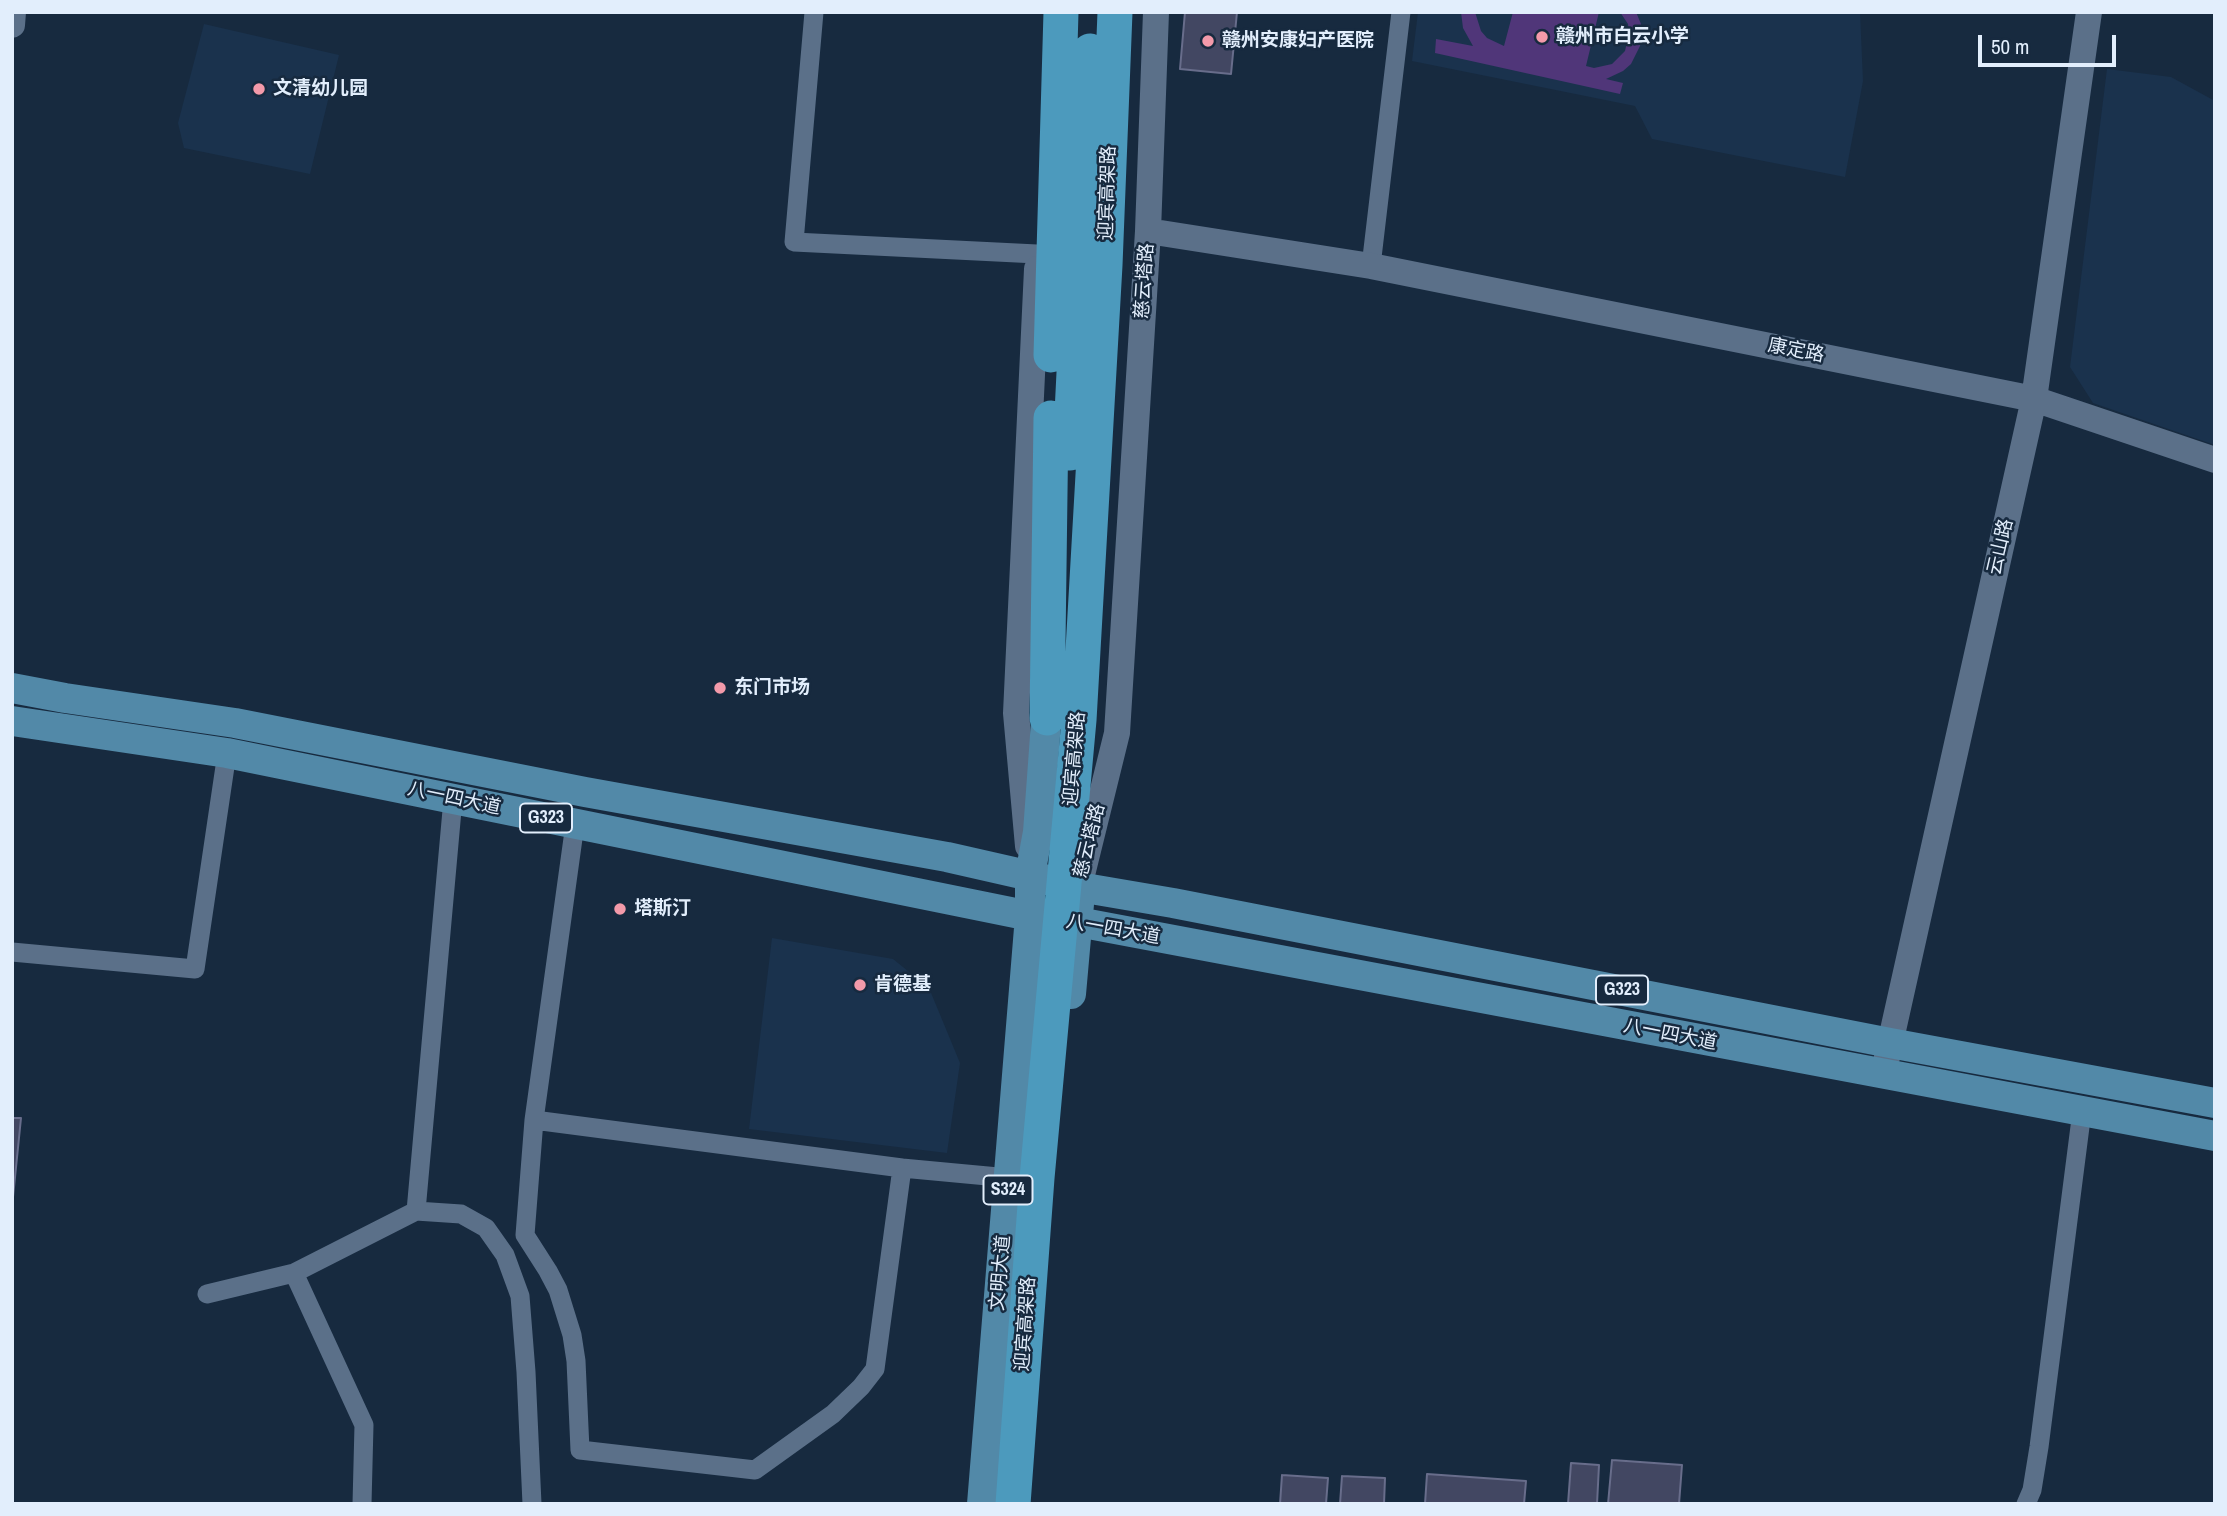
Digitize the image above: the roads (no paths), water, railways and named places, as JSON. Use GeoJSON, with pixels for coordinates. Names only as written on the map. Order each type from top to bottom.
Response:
{"type":"FeatureCollection","features":[{"type":"Feature","properties":{"kind":"highway"},"geometry":{"type":"LineString","coordinates":[[1047,718],[1052,267],[1061,12]]}},
{"type":"Feature","properties":{"kind":"highway","name":"迎宾高架路"},"geometry":{"type":"LineString","coordinates":[[994,1504],[1059,720],[1078,266],[1092,12]]}},
{"type":"Feature","properties":{"kind":"highway","name":"迎宾高架路"},"geometry":{"type":"LineString","coordinates":[[1013,1504],[1037,1178],[1079,720],[1104,279],[1115,12]]}},
{"type":"Feature","properties":{"kind":"highway"},"geometry":{"type":"LineString","coordinates":[[1090,727],[1126,265],[1133,12]]}},
{"type":"Feature","properties":{"kind":"main road"},"geometry":{"type":"LineString","coordinates":[[1030,875],[1038,832],[1047,718],[1072,12]]}},
{"type":"Feature","properties":{"kind":"main road","name":"慈云塔路"},"geometry":{"type":"LineString","coordinates":[[1079,887],[1090,727],[1126,12]]}},
{"type":"Feature","properties":{"kind":"main road"},"geometry":{"type":"LineString","coordinates":[[12,668],[45,691],[65,698]]}},
{"type":"Feature","properties":{"kind":"main road","name":"八一四大道"},"geometry":{"type":"LineString","coordinates":[[12,688],[235,723],[585,792],[947,857],[1079,887],[2215,1103]]}},
{"type":"Feature","properties":{"kind":"main road","name":"八一四大道"},"geometry":{"type":"LineString","coordinates":[[12,721],[227,753],[1030,916],[1079,922],[2215,1136]]}},
{"type":"Feature","properties":{"kind":"main road"},"geometry":{"type":"LineString","coordinates":[[12,732],[66,729]]}},
{"type":"Feature","properties":{"kind":"main road","name":"文明大道"},"geometry":{"type":"LineString","coordinates":[[982,1504],[1030,916],[1030,875]]}},
{"type":"Feature","properties":{"kind":"main road","name":"S324"},"geometry":{"type":"LineString","coordinates":[[1028,1504],[1051,1179],[1079,922],[1079,887]]}},
{"type":"Feature","properties":{"kind":"street"},"geometry":{"type":"LineString","coordinates":[[12,25],[13,12]]}},
{"type":"Feature","properties":{"kind":"street"},"geometry":{"type":"LineString","coordinates":[[814,12],[794,242],[1037,254]]}},
{"type":"Feature","properties":{"kind":"street"},"geometry":{"type":"LineString","coordinates":[[1030,875],[1016,713],[1045,12]]}},
{"type":"Feature","properties":{"kind":"street","name":"慈云塔路"},"geometry":{"type":"LineString","coordinates":[[1079,887],[1117,733],[1148,231],[1156,12]]}},
{"type":"Feature","properties":{"kind":"street"},"geometry":{"type":"LineString","coordinates":[[1371,266],[1401,12]]}},
{"type":"Feature","properties":{"kind":"street","name":"云山路"},"geometry":{"type":"LineString","coordinates":[[1883,1075],[2034,399],[2089,12]]}},
{"type":"Feature","properties":{"kind":"street","name":"康定路"},"geometry":{"type":"LineString","coordinates":[[1148,231],[1371,266],[2034,399],[2215,460]]}},
{"type":"Feature","properties":{"kind":"street"},"geometry":{"type":"LineString","coordinates":[[12,952],[195,969],[227,753]]}},
{"type":"Feature","properties":{"kind":"street"},"geometry":{"type":"LineString","coordinates":[[416,1211],[453,799]]}},
{"type":"Feature","properties":{"kind":"street"},"geometry":{"type":"LineString","coordinates":[[575,824],[534,1120],[525,1235],[558,1290],[572,1335],[576,1361],[580,1450],[755,1470],[833,1414],[875,1369],[902,1168]]}},
{"type":"Feature","properties":{"kind":"street"},"geometry":{"type":"LineString","coordinates":[[2026,1504],[2032,1490],[2039,1447],[2082,1111]]}},
{"type":"Feature","properties":{"kind":"street"},"geometry":{"type":"LineString","coordinates":[[534,1120],[902,1168],[1009,1178]]}},
{"type":"Feature","properties":{"kind":"street"},"geometry":{"type":"LineString","coordinates":[[207,1294],[294,1273],[416,1211],[461,1214],[486,1228],[505,1255],[520,1296],[532,1504]]}},
{"type":"Feature","properties":{"kind":"street"},"geometry":{"type":"LineString","coordinates":[[294,1273],[364,1425],[362,1504]]}},
{"type":"Feature","properties":{"kind":"place","name":"赣州市白云小学"},"geometry":{"type":"Point","coordinates":[1542,37]}},
{"type":"Feature","properties":{"kind":"place","name":"赣州安康妇产医院"},"geometry":{"type":"Point","coordinates":[1208,41]}},
{"type":"Feature","properties":{"kind":"place","name":"文清幼儿园"},"geometry":{"type":"Point","coordinates":[259,89]}},
{"type":"Feature","properties":{"kind":"place","name":"东门市场"},"geometry":{"type":"Point","coordinates":[720,688]}},
{"type":"Feature","properties":{"kind":"place","name":"塔斯汀"},"geometry":{"type":"Point","coordinates":[620,909]}},
{"type":"Feature","properties":{"kind":"place","name":"肯德基"},"geometry":{"type":"Point","coordinates":[860,985]}}]}
